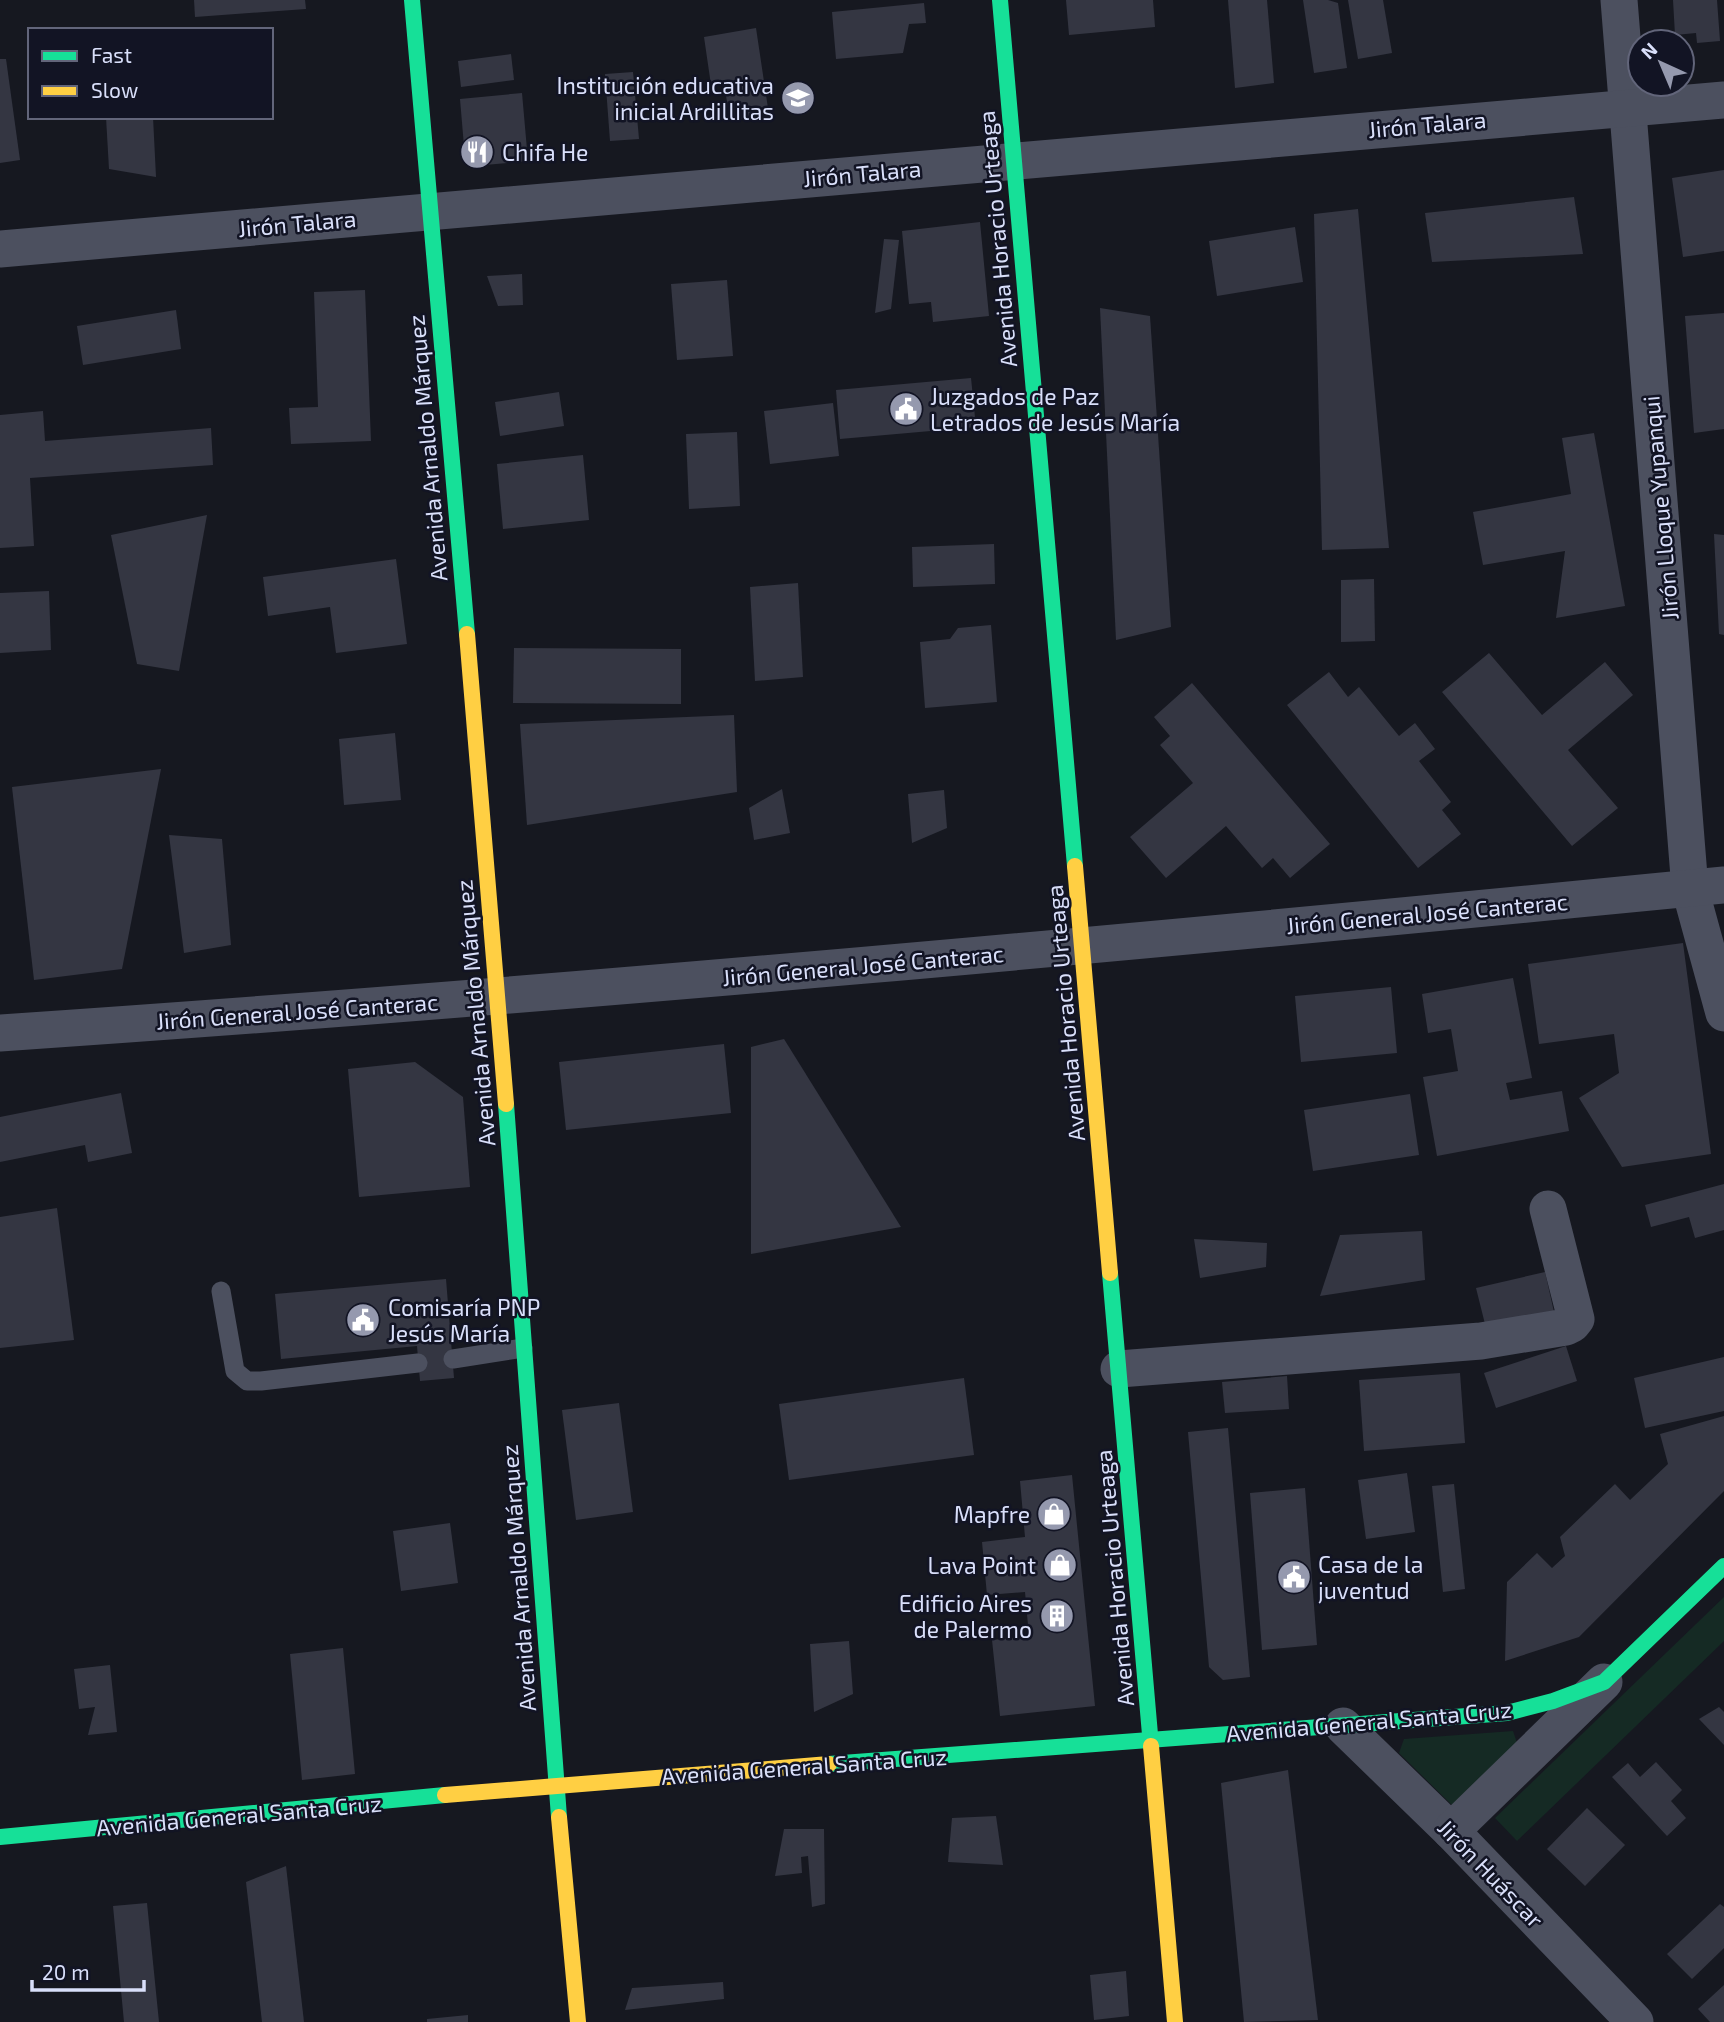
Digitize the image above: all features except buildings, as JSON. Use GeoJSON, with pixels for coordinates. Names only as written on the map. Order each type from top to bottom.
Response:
{"type":"FeatureCollection","features":[{"type":"Feature","properties":{"kind":"street","name":"Avenida Arnaldo Márquez"},"geometry":{"type":"LineString","coordinates":[[412,0],[498,997],[556,1785],[578,2022]]}},
{"type":"Feature","properties":{"kind":"street","name":"Avenida Horacio Urteaga"},"geometry":{"type":"LineString","coordinates":[[1000,0],[1175,2022]]}},
{"type":"Feature","properties":{"kind":"street","name":"Jirón Lloque Yupanqui"},"geometry":{"type":"LineString","coordinates":[[1619,0],[1707,887],[1724,1013]]}},
{"type":"Feature","properties":{"kind":"street","name":"Jirón Talara"},"geometry":{"type":"LineString","coordinates":[[0,248],[1724,100]]}},
{"type":"Feature","properties":{"kind":"street","name":"Jirón General José Canterac"},"geometry":{"type":"LineString","coordinates":[[0,1033],[498,997],[1082,946],[1707,887]]}},
{"type":"Feature","properties":{"kind":"street"},"geometry":{"type":"LineString","coordinates":[[1119,1369],[1481,1341],[1566,1327],[1576,1319],[1548,1209]]}},
{"type":"Feature","properties":{"kind":"street","name":"Avenida General Santa Cruz"},"geometry":{"type":"LineString","coordinates":[[1451,1831],[1724,1566]]}},
{"type":"Feature","properties":{"kind":"street","name":"Avenida General Santa Cruz"},"geometry":{"type":"LineString","coordinates":[[0,1837],[556,1785],[1507,1713],[1553,1701],[1604,1682]]}},
{"type":"Feature","properties":{"kind":"street","name":"Jirón Huáscar"},"geometry":{"type":"LineString","coordinates":[[1343,1726],[1451,1831],[1635,2022]]}},
{"type":"Feature","properties":{"kind":"lane"},"geometry":{"type":"LineString","coordinates":[[221,1291],[235,1371],[247,1381],[418,1363]]}},
{"type":"Feature","properties":{"kind":"lane"},"geometry":{"type":"LineString","coordinates":[[453,1359],[523,1348]]}},
{"type":"Feature","properties":{"kind":"green space"},"geometry":{"type":"Polygon","coordinates":[[[1724,1597],[1724,1641],[1517,1841],[1495,1818],[1724,1597]]]}},
{"type":"Feature","properties":{"kind":"green space"},"geometry":{"type":"Polygon","coordinates":[[[1513,1731],[1517,1743],[1452,1805],[1399,1753],[1404,1739],[1513,1731]]]}},
{"type":"Feature","properties":{"kind":"traffic: fast"},"geometry":{"type":"LineString","coordinates":[[412,0],[467,634]]}},
{"type":"Feature","properties":{"kind":"traffic: fast"},"geometry":{"type":"LineString","coordinates":[[1000,0],[1075,866]]}},
{"type":"Feature","properties":{"kind":"traffic: fast"},"geometry":{"type":"LineString","coordinates":[[506,1104],[559,1817]]}},
{"type":"Feature","properties":{"kind":"traffic: fast"},"geometry":{"type":"LineString","coordinates":[[1110,1273],[1151,1746]]}},
{"type":"Feature","properties":{"kind":"traffic: fast"},"geometry":{"type":"LineString","coordinates":[[829,1764],[1507,1713],[1553,1701],[1604,1682],[1724,1566]]}},
{"type":"Feature","properties":{"kind":"traffic: fast"},"geometry":{"type":"LineString","coordinates":[[0,1837],[445,1795]]}},
{"type":"Feature","properties":{"kind":"traffic: slow"},"geometry":{"type":"LineString","coordinates":[[467,634],[506,1104]]}},
{"type":"Feature","properties":{"kind":"traffic: slow"},"geometry":{"type":"LineString","coordinates":[[1075,866],[1110,1273]]}},
{"type":"Feature","properties":{"kind":"traffic: slow"},"geometry":{"type":"LineString","coordinates":[[1151,1746],[1175,2022]]}},
{"type":"Feature","properties":{"kind":"traffic: slow"},"geometry":{"type":"LineString","coordinates":[[445,1795],[829,1764]]}},
{"type":"Feature","properties":{"kind":"traffic: slow"},"geometry":{"type":"LineString","coordinates":[[559,1817],[578,2022]]}},
{"type":"Feature","properties":{"kind":"place","name":"Institución educativa inicial Ardillitas"},"geometry":{"type":"Point","coordinates":[798,98]}},
{"type":"Feature","properties":{"kind":"place","name":"Chifa He"},"geometry":{"type":"Point","coordinates":[477,152]}},
{"type":"Feature","properties":{"kind":"place","name":"Juzgados de Paz Letrados de Jesús María"},"geometry":{"type":"Point","coordinates":[906,409]}},
{"type":"Feature","properties":{"kind":"place","name":"Comisaría PNP Jesús María"},"geometry":{"type":"Point","coordinates":[363,1320]}},
{"type":"Feature","properties":{"kind":"place","name":"Mapfre"},"geometry":{"type":"Point","coordinates":[1054,1514]}},
{"type":"Feature","properties":{"kind":"place","name":"Lava Point"},"geometry":{"type":"Point","coordinates":[1060,1565]}},
{"type":"Feature","properties":{"kind":"place","name":"Casa de la juventud"},"geometry":{"type":"Point","coordinates":[1294,1577]}},
{"type":"Feature","properties":{"kind":"place","name":"Edificio Aires de Palermo"},"geometry":{"type":"Point","coordinates":[1057,1616]}}]}
